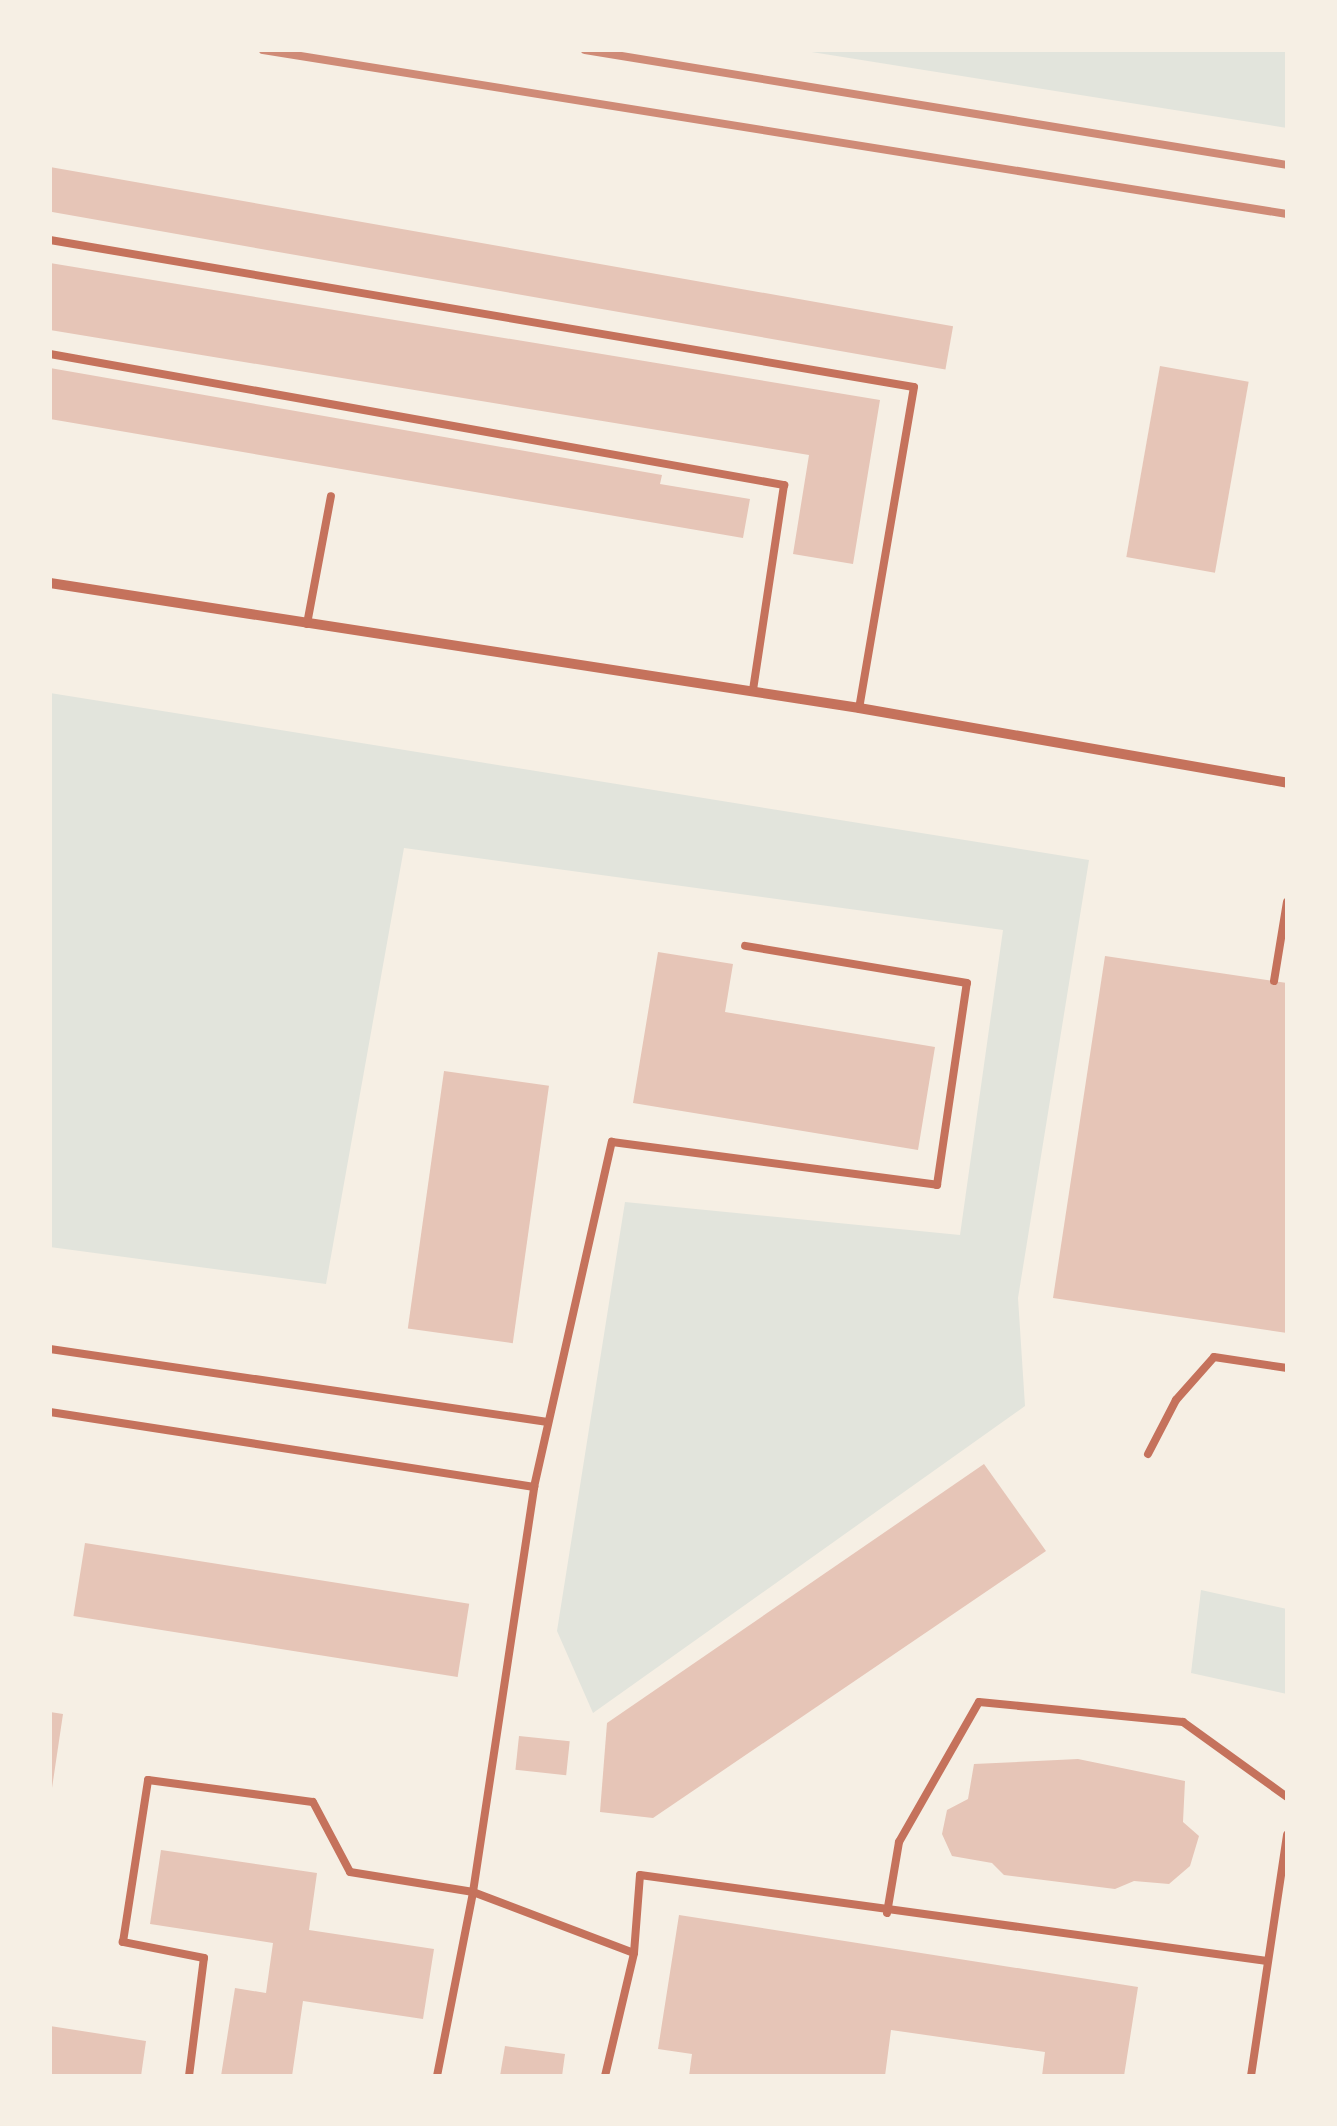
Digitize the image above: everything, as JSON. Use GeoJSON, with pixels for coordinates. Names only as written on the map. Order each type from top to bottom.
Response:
{"type":"FeatureCollection","features":[{"type":"Feature","properties":{"kind":"street"},"geometry":{"type":"LineString","coordinates":[[50,583],[859,708],[1287,783]]}},
{"type":"Feature","properties":{"kind":"lane"},"geometry":{"type":"LineString","coordinates":[[50,240],[914,387],[859,708]]}},
{"type":"Feature","properties":{"kind":"lane"},"geometry":{"type":"LineString","coordinates":[[50,354],[784,486],[753,691]]}},
{"type":"Feature","properties":{"kind":"lane"},"geometry":{"type":"LineString","coordinates":[[307,624],[332,496]]}},
{"type":"Feature","properties":{"kind":"lane"},"geometry":{"type":"LineString","coordinates":[[1274,981],[1287,902]]}},
{"type":"Feature","properties":{"kind":"lane"},"geometry":{"type":"LineString","coordinates":[[437,2076],[473,1892],[534,1487],[612,1142],[937,1185],[968,983],[745,946]]}},
{"type":"Feature","properties":{"kind":"lane"},"geometry":{"type":"LineString","coordinates":[[50,1349],[548,1422]]}},
{"type":"Feature","properties":{"kind":"lane"},"geometry":{"type":"LineString","coordinates":[[1148,1454],[1176,1400],[1214,1357],[1287,1368]]}},
{"type":"Feature","properties":{"kind":"lane"},"geometry":{"type":"LineString","coordinates":[[50,1412],[534,1487]]}},
{"type":"Feature","properties":{"kind":"lane"},"geometry":{"type":"LineString","coordinates":[[887,1913],[900,1842],[979,1702],[1183,1722],[1287,1797]]}},
{"type":"Feature","properties":{"kind":"lane"},"geometry":{"type":"LineString","coordinates":[[190,2076],[204,1958],[123,1942],[148,1780],[313,1802],[350,1872],[473,1892],[634,1952]]}},
{"type":"Feature","properties":{"kind":"lane"},"geometry":{"type":"LineString","coordinates":[[1251,2076],[1287,1835]]}},
{"type":"Feature","properties":{"kind":"lane"},"geometry":{"type":"LineString","coordinates":[[605,2076],[634,1952],[640,1876],[887,1913],[1266,1962]]}},
{"type":"Feature","properties":{"kind":"shaded area"},"geometry":{"type":"Polygon","coordinates":[[[799,50],[1287,50],[1287,128],[799,50]]]}},
{"type":"Feature","properties":{"kind":"shaded area"},"geometry":{"type":"Polygon","coordinates":[[[50,693],[1089,860],[1018,1298],[1025,1406],[593,1713],[557,1631],[625,1202],[960,1235],[1003,930],[404,848],[326,1284],[50,1247],[50,693]]]}},
{"type":"Feature","properties":{"kind":"shaded area"},"geometry":{"type":"Polygon","coordinates":[[[1201,1590],[1287,1609],[1287,1694],[1191,1673],[1201,1590]]]}},
{"type":"Feature","properties":{"kind":"building"},"geometry":{"type":"Polygon","coordinates":[[[50,167],[953,326],[945,370],[50,212],[50,167]]]}},
{"type":"Feature","properties":{"kind":"building"},"geometry":{"type":"Polygon","coordinates":[[[50,263],[880,400],[853,564],[793,554],[809,455],[50,330],[50,263]]]}},
{"type":"Feature","properties":{"kind":"building"},"geometry":{"type":"Polygon","coordinates":[[[1160,366],[1249,382],[1215,573],[1126,557],[1160,366]]]}},
{"type":"Feature","properties":{"kind":"building"},"geometry":{"type":"Polygon","coordinates":[[[50,368],[662,475],[660,484],[750,499],[743,538],[50,419],[50,368]]]}},
{"type":"Feature","properties":{"kind":"building"},"geometry":{"type":"Polygon","coordinates":[[[658,952],[733,964],[725,1012],[935,1047],[918,1150],[633,1103],[658,952]]]}},
{"type":"Feature","properties":{"kind":"building"},"geometry":{"type":"Polygon","coordinates":[[[1105,956],[1287,983],[1287,1333],[1053,1298],[1105,956]]]}},
{"type":"Feature","properties":{"kind":"building"},"geometry":{"type":"Polygon","coordinates":[[[444,1071],[549,1086],[513,1343],[408,1328],[444,1071]]]}},
{"type":"Feature","properties":{"kind":"building"},"geometry":{"type":"Polygon","coordinates":[[[984,1464],[1046,1551],[653,1818],[600,1812],[607,1723],[984,1464]]]}},
{"type":"Feature","properties":{"kind":"building"},"geometry":{"type":"Polygon","coordinates":[[[85,1543],[469,1604],[458,1677],[73,1616],[85,1543]]]}},
{"type":"Feature","properties":{"kind":"building"},"geometry":{"type":"Polygon","coordinates":[[[50,1712],[63,1714],[52,1788],[50,1788],[50,1712]]]}},
{"type":"Feature","properties":{"kind":"building"},"geometry":{"type":"Polygon","coordinates":[[[519,1736],[570,1741],[566,1775],[515,1770],[519,1736]]]}},
{"type":"Feature","properties":{"kind":"building"},"geometry":{"type":"Polygon","coordinates":[[[1078,1759],[1185,1781],[1183,1822],[1199,1836],[1190,1866],[1169,1884],[1134,1881],[1115,1889],[1004,1875],[992,1863],[952,1856],[942,1834],[947,1810],[968,1799],[974,1764],[1078,1759]]]}},
{"type":"Feature","properties":{"kind":"building"},"geometry":{"type":"Polygon","coordinates":[[[161,1850],[317,1873],[309,1930],[434,1949],[423,2019],[303,2001],[292,2076],[221,2076],[235,1988],[266,1993],[273,1943],[150,1924],[161,1850]]]}},
{"type":"Feature","properties":{"kind":"building"},"geometry":{"type":"Polygon","coordinates":[[[679,1915],[1138,1987],[1124,2076],[1042,2076],[1045,2052],[891,2030],[885,2076],[689,2076],[692,2054],[658,2049],[679,1915]]]}},
{"type":"Feature","properties":{"kind":"building"},"geometry":{"type":"Polygon","coordinates":[[[50,2026],[146,2041],[141,2076],[50,2076],[50,2026]]]}},
{"type":"Feature","properties":{"kind":"building"},"geometry":{"type":"Polygon","coordinates":[[[505,2046],[565,2054],[562,2076],[500,2076],[505,2046]]]}},
{"type":"Feature","properties":{"kind":"railway"},"geometry":{"type":"LineString","coordinates":[[263,50],[1287,214]]}},
{"type":"Feature","properties":{"kind":"railway"},"geometry":{"type":"LineString","coordinates":[[585,50],[1287,165]]}}]}
